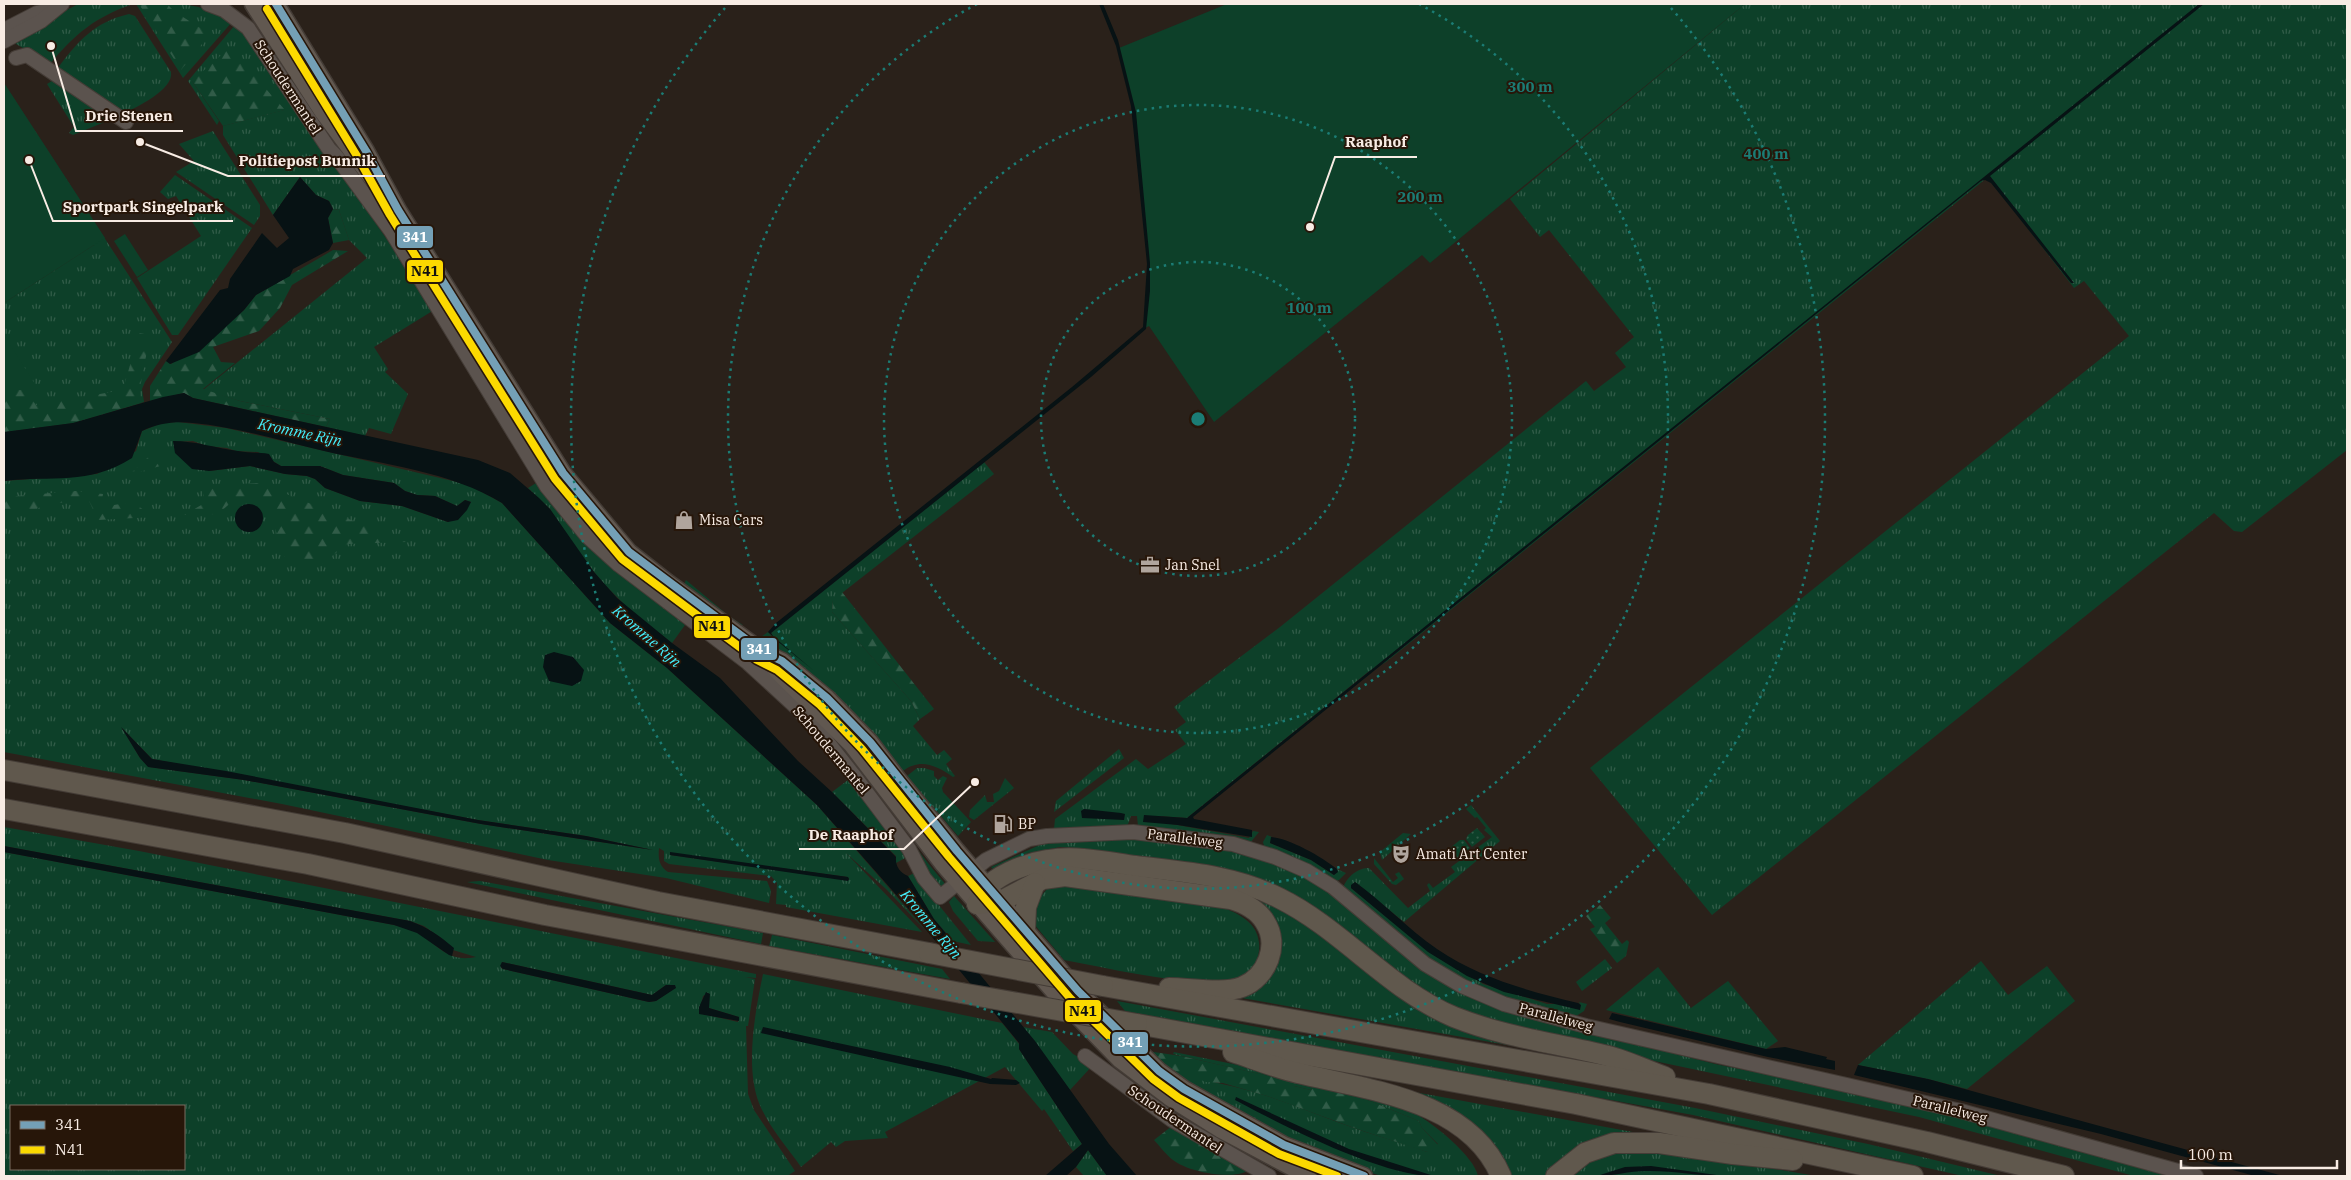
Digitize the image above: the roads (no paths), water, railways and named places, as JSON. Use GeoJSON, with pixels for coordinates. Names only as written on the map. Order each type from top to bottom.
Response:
{"type":"FeatureCollection","features":[{"type":"Feature","properties":{"kind":"highway"},"geometry":{"type":"LineString","coordinates":[[4,770],[345,833],[543,878],[770,924],[1103,986],[1709,1094],[1900,1136],[2064,1176]]}},
{"type":"Feature","properties":{"kind":"highway"},"geometry":{"type":"LineString","coordinates":[[4,809],[308,864],[545,915],[763,957],[1576,1104],[1913,1176]]}},
{"type":"Feature","properties":{"kind":"highway"},"geometry":{"type":"LineString","coordinates":[[977,904],[988,886],[1006,874],[1032,864],[1063,858],[1101,861],[1213,876],[1252,886],[1299,909],[1408,991],[1452,1016],[1498,1032],[1610,1056],[1709,1094]]}},
{"type":"Feature","properties":{"kind":"highway"},"geometry":{"type":"LineString","coordinates":[[977,904],[1001,901],[1035,883],[1052,877],[1065,876],[1216,896],[1241,902],[1259,914],[1270,932],[1270,956],[1265,967],[1259,976],[1242,987],[1228,990],[1103,986]]}},
{"type":"Feature","properties":{"kind":"highway"},"geometry":{"type":"LineString","coordinates":[[1025,930],[1026,907],[1035,883]]}},
{"type":"Feature","properties":{"kind":"highway"},"geometry":{"type":"LineString","coordinates":[[1164,1029],[1295,1072],[1413,1102],[1458,1125],[1483,1146],[1501,1176]]}},
{"type":"Feature","properties":{"kind":"highway"},"geometry":{"type":"LineString","coordinates":[[1561,1174],[1585,1153],[1599,1146],[1614,1143],[1641,1142],[1888,1170]]}},
{"type":"Feature","properties":{"kind":"highway"},"geometry":{"type":"LineString","coordinates":[[1483,1146],[1485,1176]]}},
{"type":"Feature","properties":{"kind":"main road","name":"Schoudermantel"},"geometry":{"type":"LineString","coordinates":[[253,4],[327,118],[358,162],[398,210]]}},
{"type":"Feature","properties":{"kind":"main road","name":"Schoudermantel"},"geometry":{"type":"LineString","coordinates":[[276,4],[366,150],[398,210],[563,473],[635,567],[763,652],[782,661],[812,686],[870,742],[898,779],[1025,930],[1078,991],[1139,1052],[1184,1089],[1284,1145],[1359,1175]]}},
{"type":"Feature","properties":{"kind":"main road","name":"Schoudermantel"},"geometry":{"type":"LineString","coordinates":[[763,652],[777,671],[852,744],[918,834],[977,904],[1055,993],[1120,1060],[1170,1098],[1221,1130],[1308,1176]]}},
{"type":"Feature","properties":{"kind":"street","name":"Schoudermantel"},"geometry":{"type":"LineString","coordinates":[[208,4],[236,19],[255,37],[329,149],[391,231],[547,487],[586,536],[635,567],[748,663],[796,707],[822,735],[852,773],[909,849],[924,878],[940,897],[959,882]]}},
{"type":"Feature","properties":{"kind":"street"},"geometry":{"type":"LineString","coordinates":[[5,34],[37,13],[58,6]]}},
{"type":"Feature","properties":{"kind":"street"},"geometry":{"type":"LineString","coordinates":[[16,58],[27,54],[126,122]]}},
{"type":"Feature","properties":{"kind":"street","name":"Parallelweg"},"geometry":{"type":"LineString","coordinates":[[959,882],[986,860],[1029,840],[1071,833],[1133,832],[1186,837],[1247,848],[1275,857],[1307,871],[1334,887],[1425,964],[1462,986],[1504,1004],[1586,1026],[1961,1111],[2196,1176]]}},
{"type":"Feature","properties":{"kind":"street","name":"Schoudermantel"},"geometry":{"type":"LineString","coordinates":[[1085,1056],[1172,1120],[1269,1176]]}},
{"type":"Feature","properties":{"kind":"water"},"geometry":{"type":"Polygon","coordinates":[[[1099,4],[1103,4],[1118,40],[1136,112],[1150,263],[1150,291],[1146,329],[1091,377],[771,633],[774,637],[768,632],[776,623],[1072,387],[1143,327],[1147,264],[1131,106],[1116,46],[1099,4]]]}},
{"type":"Feature","properties":{"kind":"water"},"geometry":{"type":"Polygon","coordinates":[[[2199,4],[2204,4],[1990,176],[2074,283],[2071,283],[1991,183],[1985,180],[1981,181],[1193,817],[1194,819],[1252,830],[1252,837],[1178,825],[1143,822],[1144,815],[1187,818],[2199,4]]]}},
{"type":"Feature","properties":{"kind":"water"},"geometry":{"type":"Polygon","coordinates":[[[300,177],[316,195],[329,201],[333,209],[328,218],[333,243],[329,250],[293,269],[290,276],[256,295],[244,310],[199,352],[170,364],[166,361],[220,290],[228,288],[230,279],[262,233],[277,248],[289,238],[273,215],[300,177]]]}},
{"type":"Feature","properties":{"kind":"water","name":"Kromme Rijn"},"geometry":{"type":"Polygon","coordinates":[[[184,393],[193,398],[478,460],[510,473],[550,509],[594,572],[617,598],[672,643],[720,678],[798,761],[832,792],[896,857],[899,869],[908,876],[934,919],[1035,1041],[1109,1144],[1137,1176],[1107,1176],[1088,1150],[1076,1167],[1066,1176],[1045,1176],[1082,1144],[1019,1049],[1019,1043],[914,915],[817,805],[667,668],[610,623],[502,503],[482,492],[439,476],[416,470],[324,451],[242,431],[186,422],[161,424],[142,431],[132,458],[100,473],[70,478],[4,481],[4,432],[73,423],[163,397],[184,393]]]}},
{"type":"Feature","properties":{"kind":"water"},"geometry":{"type":"Polygon","coordinates":[[[173,441],[197,443],[242,452],[269,454],[274,462],[281,466],[320,466],[343,475],[394,483],[405,491],[417,495],[435,496],[457,506],[465,500],[471,502],[458,520],[448,522],[402,506],[360,501],[325,488],[315,479],[307,476],[285,474],[250,466],[209,471],[192,469],[175,453],[173,441]]]}},
{"type":"Feature","properties":{"kind":"water"},"geometry":{"type":"Polygon","coordinates":[[[249,504],[259,508],[263,518],[259,528],[249,532],[239,528],[235,518],[239,508],[249,504]]]}},
{"type":"Feature","properties":{"kind":"water"},"geometry":{"type":"Polygon","coordinates":[[[774,637],[813,670],[776,640],[774,637]]]}},
{"type":"Feature","properties":{"kind":"water"},"geometry":{"type":"Polygon","coordinates":[[[554,652],[573,657],[584,670],[581,681],[572,686],[549,681],[543,667],[545,655],[554,652]]]}},
{"type":"Feature","properties":{"kind":"water"},"geometry":{"type":"Polygon","coordinates":[[[121,727],[152,759],[226,771],[478,820],[586,836],[653,850],[481,824],[244,780],[148,767],[140,758],[121,727]]]}},
{"type":"Feature","properties":{"kind":"water"},"geometry":{"type":"Polygon","coordinates":[[[1084,809],[1125,814],[1124,820],[1082,818],[1081,811],[1084,809]]]}},
{"type":"Feature","properties":{"kind":"water"},"geometry":{"type":"Polygon","coordinates":[[[1271,837],[1287,841],[1305,849],[1331,864],[1338,872],[1334,875],[1311,860],[1270,843],[1271,837]]]}},
{"type":"Feature","properties":{"kind":"water"},"geometry":{"type":"Polygon","coordinates":[[[4,846],[410,921],[433,932],[454,948],[452,956],[449,955],[417,933],[394,925],[4,852],[4,846]]]}},
{"type":"Feature","properties":{"kind":"water"},"geometry":{"type":"Polygon","coordinates":[[[670,852],[848,877],[849,879],[848,881],[670,855],[670,852]]]}},
{"type":"Feature","properties":{"kind":"water"},"geometry":{"type":"Polygon","coordinates":[[[1355,882],[1426,941],[1453,959],[1487,976],[1541,994],[1578,1003],[1581,1005],[1580,1010],[1504,992],[1467,976],[1428,952],[1351,888],[1351,885],[1355,882]]]}},
{"type":"Feature","properties":{"kind":"water"},"geometry":{"type":"Polygon","coordinates":[[[502,962],[652,995],[666,985],[675,985],[676,988],[656,1001],[649,1002],[503,969],[500,966],[502,962]]]}},
{"type":"Feature","properties":{"kind":"water"},"geometry":{"type":"Polygon","coordinates":[[[706,992],[710,994],[709,1008],[739,1017],[739,1021],[699,1014],[699,1007],[706,992]]]}},
{"type":"Feature","properties":{"kind":"water"},"geometry":{"type":"Polygon","coordinates":[[[1612,1013],[1766,1049],[1785,1047],[1827,1057],[1826,1059],[1835,1061],[1835,1070],[1768,1057],[1620,1022],[1609,1019],[1612,1013]]]}},
{"type":"Feature","properties":{"kind":"water"},"geometry":{"type":"Polygon","coordinates":[[[763,1027],[950,1067],[991,1079],[1016,1080],[1020,1083],[1016,1085],[990,1084],[761,1033],[763,1027]]]}},
{"type":"Feature","properties":{"kind":"water"},"geometry":{"type":"Polygon","coordinates":[[[1858,1065],[1928,1079],[2283,1176],[2255,1176],[2101,1134],[1854,1075],[1858,1065]]]}},
{"type":"Feature","properties":{"kind":"water"},"geometry":{"type":"Polygon","coordinates":[[[1236,1097],[1349,1149],[1434,1176],[1412,1174],[1361,1159],[1305,1135],[1235,1100],[1236,1097]]]}},
{"type":"Feature","properties":{"kind":"water"},"geometry":{"type":"Polygon","coordinates":[[[1651,1166],[1724,1176],[1643,1171],[1597,1176],[1625,1167],[1651,1166]]]}},
{"type":"Feature","properties":{"kind":"place","name":"Drie Stenen"},"geometry":{"type":"Point","coordinates":[51,46]}},
{"type":"Feature","properties":{"kind":"place","name":"Politiepost Bunnik"},"geometry":{"type":"Point","coordinates":[140,142]}},
{"type":"Feature","properties":{"kind":"place","name":"Sportpark Singelpark"},"geometry":{"type":"Point","coordinates":[29,160]}},
{"type":"Feature","properties":{"kind":"place","name":"Raaphof"},"geometry":{"type":"Point","coordinates":[1310,227]}},
{"type":"Feature","properties":{"kind":"place","name":"Misa Cars"},"geometry":{"type":"Point","coordinates":[684,520]}},
{"type":"Feature","properties":{"kind":"place","name":"Jan Snel"},"geometry":{"type":"Point","coordinates":[1150,565]}},
{"type":"Feature","properties":{"kind":"place","name":"De Raaphof"},"geometry":{"type":"Point","coordinates":[975,782]}},
{"type":"Feature","properties":{"kind":"place","name":"BP"},"geometry":{"type":"Point","coordinates":[1003,824]}},
{"type":"Feature","properties":{"kind":"place","name":"Amati Art Center"},"geometry":{"type":"Point","coordinates":[1401,854]}}]}
